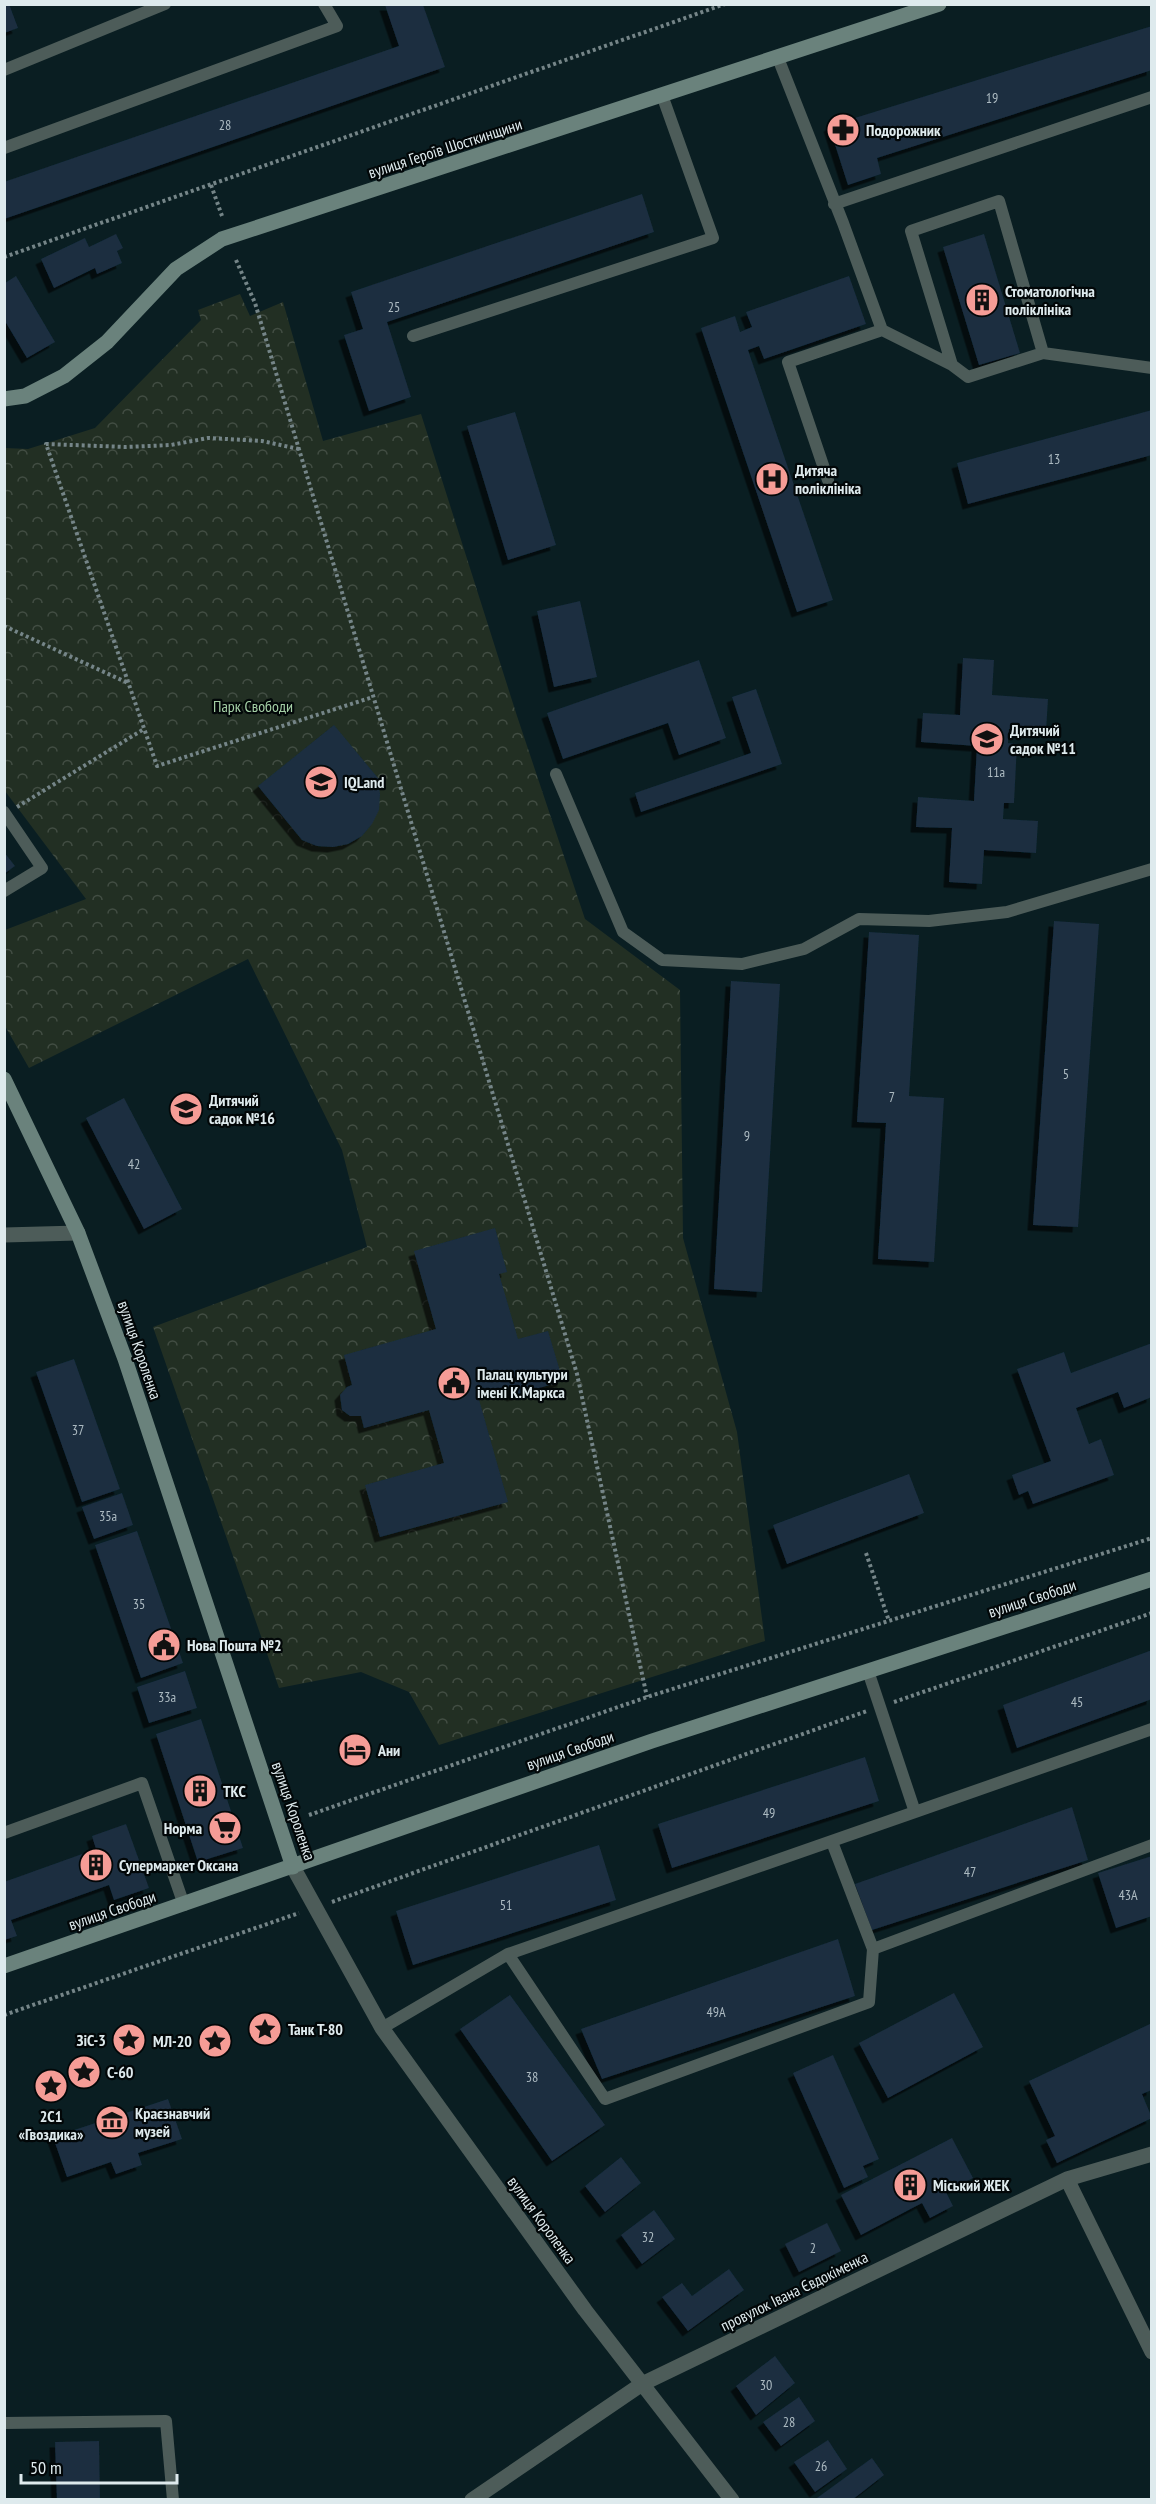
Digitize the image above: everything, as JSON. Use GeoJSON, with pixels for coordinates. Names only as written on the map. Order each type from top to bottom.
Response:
{"type":"FeatureCollection","features":[{"type":"Feature","properties":{"kind":"main road","name":"вулиця Героїв Шосткинщини"},"geometry":{"type":"LineString","coordinates":[[4,399],[25,396],[64,376],[107,342],[176,269],[222,239],[939,4]]}},
{"type":"Feature","properties":{"kind":"main road","name":"вулиця Короленка"},"geometry":{"type":"LineString","coordinates":[[4,1079],[78,1233],[125,1359],[293,1867]]}},
{"type":"Feature","properties":{"kind":"main road","name":"вулиця Свободи"},"geometry":{"type":"LineString","coordinates":[[4,1966],[652,1741],[1152,1579]]}},
{"type":"Feature","properties":{"kind":"street"},"geometry":{"type":"LineString","coordinates":[[4,1235],[78,1233]]}},
{"type":"Feature","properties":{"kind":"street","name":"вулиця Короленка"},"geometry":{"type":"LineString","coordinates":[[293,1867],[382,2028],[585,2310],[732,2499]]}},
{"type":"Feature","properties":{"kind":"street","name":"провулок Івана Євдокіменка"},"geometry":{"type":"LineString","coordinates":[[472,2499],[642,2384],[1067,2179],[1152,2154]]}},
{"type":"Feature","properties":{"kind":"street"},"geometry":{"type":"LineString","coordinates":[[1067,2179],[1152,2352]]}},
{"type":"Feature","properties":{"kind":"lane"},"geometry":{"type":"LineString","coordinates":[[4,70],[165,4]]}},
{"type":"Feature","properties":{"kind":"lane"},"geometry":{"type":"LineString","coordinates":[[4,148],[337,26],[324,4]]}},
{"type":"Feature","properties":{"kind":"lane"},"geometry":{"type":"LineString","coordinates":[[778,58],[882,330],[952,365],[968,377],[1043,353],[1152,368]]}},
{"type":"Feature","properties":{"kind":"lane"},"geometry":{"type":"LineString","coordinates":[[413,336],[713,238],[662,95]]}},
{"type":"Feature","properties":{"kind":"lane"},"geometry":{"type":"LineString","coordinates":[[834,204],[1152,97]]}},
{"type":"Feature","properties":{"kind":"lane"},"geometry":{"type":"LineString","coordinates":[[952,365],[911,231],[999,201],[1043,353]]}},
{"type":"Feature","properties":{"kind":"lane"},"geometry":{"type":"LineString","coordinates":[[828,480],[788,362],[882,330]]}},
{"type":"Feature","properties":{"kind":"lane"},"geometry":{"type":"LineString","coordinates":[[556,774],[623,932],[662,960],[742,964],[804,949],[859,919],[929,921],[1007,912],[1152,869]]}},
{"type":"Feature","properties":{"kind":"lane"},"geometry":{"type":"LineString","coordinates":[[4,891],[42,868],[5,813]]}},
{"type":"Feature","properties":{"kind":"lane"},"geometry":{"type":"LineString","coordinates":[[868,1671],[915,1812]]}},
{"type":"Feature","properties":{"kind":"lane"},"geometry":{"type":"LineString","coordinates":[[382,2028],[508,1954],[1152,1729]]}},
{"type":"Feature","properties":{"kind":"lane"},"geometry":{"type":"LineString","coordinates":[[4,1833],[142,1783],[184,1905]]}},
{"type":"Feature","properties":{"kind":"lane"},"geometry":{"type":"LineString","coordinates":[[508,1954],[605,2099],[869,2002],[873,1949],[832,1842]]}},
{"type":"Feature","properties":{"kind":"lane"},"geometry":{"type":"LineString","coordinates":[[873,1949],[1152,1845]]}},
{"type":"Feature","properties":{"kind":"lane"},"geometry":{"type":"LineString","coordinates":[[4,2423],[166,2421],[173,2499]]}},
{"type":"Feature","properties":{"kind":"path"},"geometry":{"type":"LineString","coordinates":[[4,256],[725,4]]}},
{"type":"Feature","properties":{"kind":"path"},"geometry":{"type":"LineString","coordinates":[[211,185],[222,216]]}},
{"type":"Feature","properties":{"kind":"path"},"geometry":{"type":"LineString","coordinates":[[236,260],[255,303],[577,1374],[647,1697]]}},
{"type":"Feature","properties":{"kind":"path"},"geometry":{"type":"LineString","coordinates":[[299,449],[262,441],[208,438],[171,445],[126,447],[46,444],[157,766],[373,697]]}},
{"type":"Feature","properties":{"kind":"path"},"geometry":{"type":"LineString","coordinates":[[4,626],[128,683]]}},
{"type":"Feature","properties":{"kind":"path"},"geometry":{"type":"LineString","coordinates":[[5,813],[144,729]]}},
{"type":"Feature","properties":{"kind":"path"},"geometry":{"type":"LineString","coordinates":[[309,1815],[647,1697],[1152,1538]]}},
{"type":"Feature","properties":{"kind":"path"},"geometry":{"type":"LineString","coordinates":[[866,1553],[889,1621]]}},
{"type":"Feature","properties":{"kind":"path"},"geometry":{"type":"LineString","coordinates":[[4,2015],[1152,1613]]}},
{"type":"Feature","properties":{"kind":"green space","name":"Парк Свободи"},"geometry":{"type":"Polygon","coordinates":[[[240,294],[250,316],[283,302],[323,441],[421,414],[517,716],[585,919],[680,990],[683,1238],[737,1432],[765,1641],[439,1745],[409,1692],[361,1672],[279,1688],[153,1327],[367,1247],[342,1150],[248,959],[29,1068],[5,1026],[5,930],[86,899],[5,791],[5,448],[28,449],[95,428],[201,320],[198,310],[240,294]]]}},
{"type":"Feature","properties":{"kind":"building"},"geometry":{"type":"Polygon","coordinates":[[[4,4],[9,4],[18,28],[4,33],[4,4]]]}},
{"type":"Feature","properties":{"kind":"building"},"geometry":{"type":"Polygon","coordinates":[[[385,5],[423,5],[445,67],[4,219],[4,182],[399,46],[385,5]]]}},
{"type":"Feature","properties":{"kind":"building"},"geometry":{"type":"Polygon","coordinates":[[[1152,26],[1152,70],[877,158],[881,174],[848,185],[829,126],[1152,26]]]}},
{"type":"Feature","properties":{"kind":"building"},"geometry":{"type":"Polygon","coordinates":[[[642,194],[654,232],[387,322],[411,397],[369,411],[344,335],[363,329],[351,292],[642,194]]]}},
{"type":"Feature","properties":{"kind":"building"},"geometry":{"type":"Polygon","coordinates":[[[116,234],[123,248],[117,251],[122,263],[97,274],[95,268],[54,288],[41,259],[85,238],[89,247],[116,234]]]}},
{"type":"Feature","properties":{"kind":"building","name":"Стоматологічна поліклініка"},"geometry":{"type":"Polygon","coordinates":[[[984,234],[1020,353],[979,365],[943,247],[984,234]]]}},
{"type":"Feature","properties":{"kind":"building"},"geometry":{"type":"Polygon","coordinates":[[[16,276],[55,342],[27,358],[5,321],[5,283],[16,276]]]}},
{"type":"Feature","properties":{"kind":"building","name":"Дитяча поліклініка"},"geometry":{"type":"Polygon","coordinates":[[[849,276],[866,324],[764,359],[759,346],[748,350],[833,600],[797,612],[701,328],[735,316],[740,332],[752,327],[746,312],[849,276]]]}},
{"type":"Feature","properties":{"kind":"building"},"geometry":{"type":"Polygon","coordinates":[[[1152,410],[1152,455],[968,504],[957,463],[1152,410]]]}},
{"type":"Feature","properties":{"kind":"building"},"geometry":{"type":"Polygon","coordinates":[[[515,412],[556,545],[508,560],[467,426],[515,412]]]}},
{"type":"Feature","properties":{"kind":"building"},"geometry":{"type":"Polygon","coordinates":[[[580,601],[597,677],[554,687],[537,611],[580,601]]]}},
{"type":"Feature","properties":{"kind":"building"},"geometry":{"type":"Polygon","coordinates":[[[963,658],[994,660],[992,695],[1048,699],[1046,731],[1009,729],[1008,743],[1017,744],[1014,803],[1004,803],[1003,819],[1038,821],[1036,853],[984,850],[982,884],[949,882],[952,828],[916,827],[918,797],[974,801],[977,746],[921,742],[923,713],[960,715],[963,658]]]}},
{"type":"Feature","properties":{"kind":"building"},"geometry":{"type":"Polygon","coordinates":[[[699,660],[726,738],[679,755],[668,723],[563,759],[547,713],[699,660]]]}},
{"type":"Feature","properties":{"kind":"building"},"geometry":{"type":"Polygon","coordinates":[[[756,689],[782,764],[641,812],[635,793],[751,753],[732,697],[756,689]]]}},
{"type":"Feature","properties":{"kind":"building","name":"IQLand"},"geometry":{"type":"Polygon","coordinates":[[[334,725],[378,778],[379,810],[372,824],[362,836],[348,844],[333,847],[317,846],[302,840],[258,786],[334,725]]]}},
{"type":"Feature","properties":{"kind":"building"},"geometry":{"type":"Polygon","coordinates":[[[4,852],[15,866],[4,874],[4,852]]]}},
{"type":"Feature","properties":{"kind":"building"},"geometry":{"type":"Polygon","coordinates":[[[1054,921],[1099,924],[1078,1227],[1033,1225],[1054,921]]]}},
{"type":"Feature","properties":{"kind":"building"},"geometry":{"type":"Polygon","coordinates":[[[869,932],[919,935],[909,1096],[944,1098],[934,1262],[878,1259],[886,1123],[857,1122],[869,932]]]}},
{"type":"Feature","properties":{"kind":"building"},"geometry":{"type":"Polygon","coordinates":[[[731,981],[780,984],[762,1292],[714,1289],[731,981]]]}},
{"type":"Feature","properties":{"kind":"building"},"geometry":{"type":"Polygon","coordinates":[[[124,1098],[182,1209],[144,1229],[86,1118],[124,1098]]]}},
{"type":"Feature","properties":{"kind":"building","name":"Палац культури імені К.Маркса"},"geometry":{"type":"Polygon","coordinates":[[[495,1228],[507,1272],[499,1274],[518,1339],[548,1331],[563,1381],[512,1396],[509,1388],[478,1396],[508,1502],[380,1537],[365,1485],[444,1463],[429,1410],[364,1428],[361,1416],[350,1416],[342,1410],[340,1395],[352,1385],[344,1355],[436,1329],[414,1251],[495,1228]]]}},
{"type":"Feature","properties":{"kind":"building"},"geometry":{"type":"Polygon","coordinates":[[[1152,1343],[1152,1397],[1124,1408],[1118,1392],[1076,1408],[1089,1444],[1101,1439],[1114,1475],[1033,1504],[1028,1491],[1019,1495],[1012,1475],[1051,1461],[1017,1369],[1064,1352],[1071,1373],[1152,1343]]]}},
{"type":"Feature","properties":{"kind":"building"},"geometry":{"type":"Polygon","coordinates":[[[74,1359],[120,1489],[82,1502],[36,1372],[74,1359]]]}},
{"type":"Feature","properties":{"kind":"building"},"geometry":{"type":"Polygon","coordinates":[[[909,1474],[924,1513],[787,1564],[773,1525],[909,1474]]]}},
{"type":"Feature","properties":{"kind":"building"},"geometry":{"type":"Polygon","coordinates":[[[122,1493],[133,1525],[94,1539],[82,1507],[122,1493]]]}},
{"type":"Feature","properties":{"kind":"building"},"geometry":{"type":"Polygon","coordinates":[[[137,1531],[183,1663],[141,1678],[95,1545],[137,1531]]]}},
{"type":"Feature","properties":{"kind":"building"},"geometry":{"type":"Polygon","coordinates":[[[1152,1650],[1152,1699],[1017,1748],[1003,1705],[1152,1650]]]}},
{"type":"Feature","properties":{"kind":"building"},"geometry":{"type":"Polygon","coordinates":[[[185,1671],[197,1708],[149,1723],[137,1687],[185,1671]]]}},
{"type":"Feature","properties":{"kind":"building","name":"ТКС"},"geometry":{"type":"Polygon","coordinates":[[[201,1719],[243,1848],[198,1862],[156,1734],[201,1719]]]}},
{"type":"Feature","properties":{"kind":"building"},"geometry":{"type":"Polygon","coordinates":[[[865,1757],[879,1801],[672,1868],[658,1824],[865,1757]]]}},
{"type":"Feature","properties":{"kind":"building"},"geometry":{"type":"Polygon","coordinates":[[[1072,1807],[1088,1860],[872,1930],[855,1884],[1072,1807]]]}},
{"type":"Feature","properties":{"kind":"building","name":"Супермаркет Оксана"},"geometry":{"type":"Polygon","coordinates":[[[126,1824],[149,1888],[114,1900],[109,1885],[11,1920],[17,1936],[4,1940],[4,1882],[96,1849],[92,1836],[126,1824]]]}},
{"type":"Feature","properties":{"kind":"building"},"geometry":{"type":"Polygon","coordinates":[[[599,1845],[616,1900],[413,1965],[396,1911],[599,1845]]]}},
{"type":"Feature","properties":{"kind":"building"},"geometry":{"type":"Polygon","coordinates":[[[1152,1856],[1152,1916],[1116,1928],[1098,1873],[1152,1856]]]}},
{"type":"Feature","properties":{"kind":"building"},"geometry":{"type":"Polygon","coordinates":[[[838,1939],[855,1996],[602,2079],[581,2029],[838,1939]]]}},
{"type":"Feature","properties":{"kind":"building"},"geometry":{"type":"Polygon","coordinates":[[[954,1993],[983,2047],[888,2098],[859,2043],[954,1993]]]}},
{"type":"Feature","properties":{"kind":"building"},"geometry":{"type":"Polygon","coordinates":[[[510,1995],[605,2125],[552,2161],[460,2029],[510,1995]]]}},
{"type":"Feature","properties":{"kind":"building"},"geometry":{"type":"Polygon","coordinates":[[[1152,2023],[1152,2090],[1142,2094],[1152,2118],[1057,2163],[1046,2140],[1055,2136],[1029,2081],[1152,2023]]]}},
{"type":"Feature","properties":{"kind":"building"},"geometry":{"type":"Polygon","coordinates":[[[833,2055],[879,2159],[863,2166],[868,2177],[844,2188],[793,2073],[833,2055]]]}},
{"type":"Feature","properties":{"kind":"building"},"geometry":{"type":"Polygon","coordinates":[[[168,2099],[182,2139],[138,2153],[142,2165],[116,2174],[111,2162],[67,2177],[53,2137],[168,2099]]]}},
{"type":"Feature","properties":{"kind":"building","name":"Міський ЖЕК"},"geometry":{"type":"Polygon","coordinates":[[[952,2138],[973,2178],[946,2192],[953,2206],[930,2218],[922,2203],[861,2235],[841,2195],[952,2138]]]}},
{"type":"Feature","properties":{"kind":"building"},"geometry":{"type":"Polygon","coordinates":[[[621,2157],[641,2183],[605,2212],[585,2186],[621,2157]]]}},
{"type":"Feature","properties":{"kind":"building"},"geometry":{"type":"Polygon","coordinates":[[[654,2210],[675,2239],[642,2264],[621,2235],[654,2210]]]}},
{"type":"Feature","properties":{"kind":"building"},"geometry":{"type":"Polygon","coordinates":[[[827,2223],[841,2251],[799,2272],[785,2244],[827,2223]]]}},
{"type":"Feature","properties":{"kind":"building"},"geometry":{"type":"Polygon","coordinates":[[[729,2269],[744,2290],[688,2331],[662,2297],[682,2283],[692,2296],[729,2269]]]}},
{"type":"Feature","properties":{"kind":"building"},"geometry":{"type":"Polygon","coordinates":[[[775,2356],[795,2383],[756,2415],[736,2386],[775,2356]]]}},
{"type":"Feature","properties":{"kind":"building"},"geometry":{"type":"Polygon","coordinates":[[[799,2397],[815,2421],[781,2446],[763,2422],[799,2397]]]}},
{"type":"Feature","properties":{"kind":"building"},"geometry":{"type":"Polygon","coordinates":[[[828,2440],[847,2469],[815,2492],[794,2462],[828,2440]]]}},
{"type":"Feature","properties":{"kind":"building"},"geometry":{"type":"Polygon","coordinates":[[[99,2441],[100,2500],[57,2500],[55,2442],[99,2441]]]}},
{"type":"Feature","properties":{"kind":"building"},"geometry":{"type":"Polygon","coordinates":[[[872,2458],[884,2475],[852,2500],[818,2500],[817,2498],[872,2458]]]}},
{"type":"Feature","properties":{"kind":"place","name":"Подорожник"},"geometry":{"type":"Point","coordinates":[843,130]}},
{"type":"Feature","properties":{"kind":"place","name":"Стоматологічна поліклініка"},"geometry":{"type":"Point","coordinates":[982,300]}},
{"type":"Feature","properties":{"kind":"place","name":"Дитяча поліклініка"},"geometry":{"type":"Point","coordinates":[772,479]}},
{"type":"Feature","properties":{"kind":"place","name":"Дитячий садок №11"},"geometry":{"type":"Point","coordinates":[987,739]}},
{"type":"Feature","properties":{"kind":"place","name":"IQLand"},"geometry":{"type":"Point","coordinates":[321,782]}},
{"type":"Feature","properties":{"kind":"place","name":"Дитячий садок №16"},"geometry":{"type":"Point","coordinates":[186,1109]}},
{"type":"Feature","properties":{"kind":"place","name":"Палац культури імені К.Маркса"},"geometry":{"type":"Point","coordinates":[454,1383]}},
{"type":"Feature","properties":{"kind":"place","name":"Нова Пошта №2"},"geometry":{"type":"Point","coordinates":[164,1645]}},
{"type":"Feature","properties":{"kind":"place","name":"Ани"},"geometry":{"type":"Point","coordinates":[355,1750]}},
{"type":"Feature","properties":{"kind":"place","name":"ТКС"},"geometry":{"type":"Point","coordinates":[200,1791]}},
{"type":"Feature","properties":{"kind":"place","name":"Норма"},"geometry":{"type":"Point","coordinates":[225,1828]}},
{"type":"Feature","properties":{"kind":"place","name":"Супермаркет Оксана"},"geometry":{"type":"Point","coordinates":[96,1865]}},
{"type":"Feature","properties":{"kind":"place","name":"Танк Т-80"},"geometry":{"type":"Point","coordinates":[265,2029]}},
{"type":"Feature","properties":{"kind":"place","name":"ЗіС-3"},"geometry":{"type":"Point","coordinates":[129,2040]}},
{"type":"Feature","properties":{"kind":"place","name":"МЛ-20"},"geometry":{"type":"Point","coordinates":[215,2041]}},
{"type":"Feature","properties":{"kind":"place","name":"С-60"},"geometry":{"type":"Point","coordinates":[84,2072]}},
{"type":"Feature","properties":{"kind":"place","name":"2С1 «Гвоздика»"},"geometry":{"type":"Point","coordinates":[51,2086]}},
{"type":"Feature","properties":{"kind":"place","name":"Краєзнавчий музей"},"geometry":{"type":"Point","coordinates":[112,2122]}},
{"type":"Feature","properties":{"kind":"place","name":"Міський ЖЕК"},"geometry":{"type":"Point","coordinates":[910,2185]}}]}
